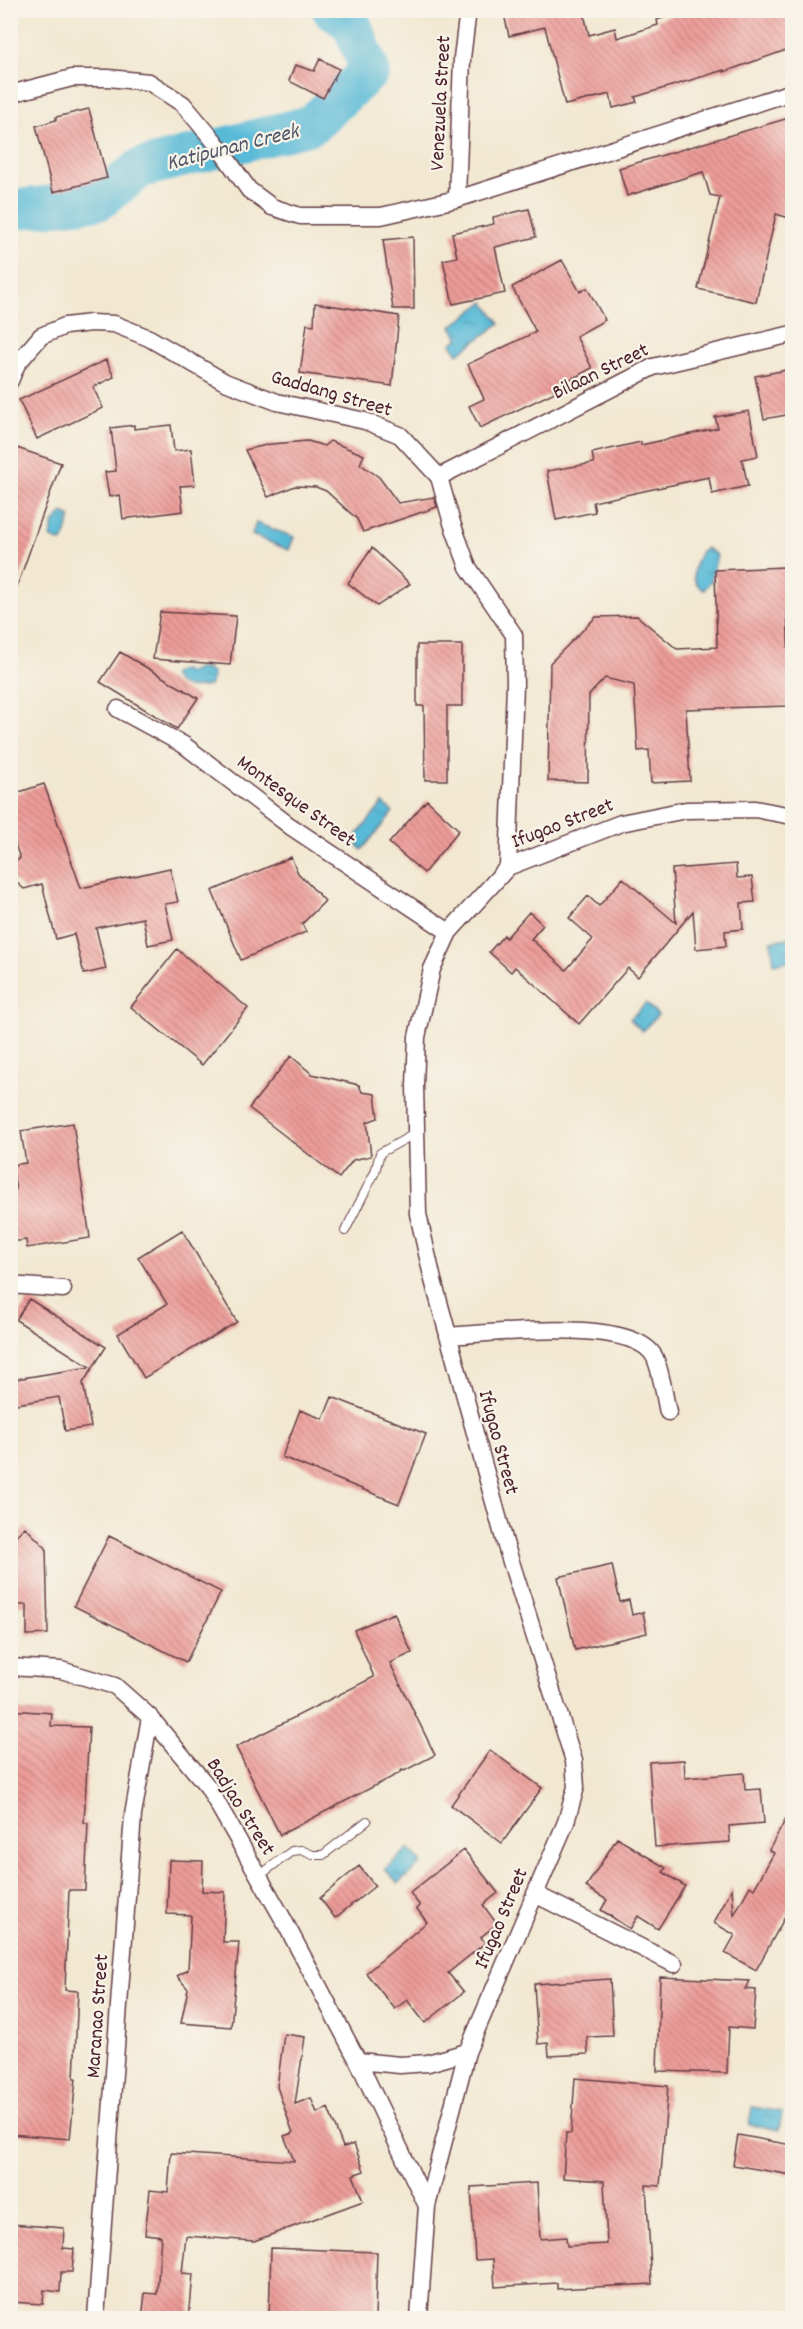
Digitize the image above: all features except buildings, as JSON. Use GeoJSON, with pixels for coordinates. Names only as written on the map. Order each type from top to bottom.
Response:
{"type":"FeatureCollection","features":[{"type":"Feature","properties":{"kind":"street","name":"Venezuela Street"},"geometry":{"type":"LineString","coordinates":[[457,199],[462,58],[468,10]]}},
{"type":"Feature","properties":{"kind":"street"},"geometry":{"type":"LineString","coordinates":[[10,94],[72,78],[108,78],[149,82],[183,104],[215,142],[249,190],[272,207],[300,216],[381,216],[457,199],[792,92]]}},
{"type":"Feature","properties":{"kind":"street","name":"Gaddang Street"},"geometry":{"type":"LineString","coordinates":[[10,381],[17,364],[41,336],[65,326],[91,323],[114,324],[149,338],[225,382],[277,402],[365,421],[400,435],[439,477],[468,567],[514,635],[515,685],[508,867]]}},
{"type":"Feature","properties":{"kind":"street","name":"Bilaan Street"},"geometry":{"type":"LineString","coordinates":[[439,477],[653,367],[792,334]]}},
{"type":"Feature","properties":{"kind":"street","name":"Montesque Street"},"geometry":{"type":"LineString","coordinates":[[118,709],[184,745],[290,826],[449,932]]}},
{"type":"Feature","properties":{"kind":"street","name":"Ifugao Street"},"geometry":{"type":"LineString","coordinates":[[419,2319],[427,2206],[467,2052],[566,1822],[576,1787],[574,1761],[506,1546],[448,1336],[418,1214],[417,1036],[432,969],[449,932],[508,867],[621,823],[686,810],[755,809],[792,816]]}},
{"type":"Feature","properties":{"kind":"street"},"geometry":{"type":"LineString","coordinates":[[10,1285],[63,1288]]}},
{"type":"Feature","properties":{"kind":"street"},"geometry":{"type":"LineString","coordinates":[[448,1336],[581,1330],[628,1338],[643,1344],[655,1357],[668,1412]]}},
{"type":"Feature","properties":{"kind":"street","name":"Badjao Street"},"geometry":{"type":"LineString","coordinates":[[10,1667],[61,1670],[115,1686],[150,1717],[208,1787],[259,1876],[358,2061],[427,2206]]}},
{"type":"Feature","properties":{"kind":"street","name":"Maranao Street"},"geometry":{"type":"LineString","coordinates":[[96,2319],[133,1815],[150,1717]]}},
{"type":"Feature","properties":{"kind":"street"},"geometry":{"type":"LineString","coordinates":[[535,1894],[674,1964]]}},
{"type":"Feature","properties":{"kind":"street"},"geometry":{"type":"LineString","coordinates":[[358,2061],[400,2065],[428,2063],[467,2052]]}},
{"type":"Feature","properties":{"kind":"lane"},"geometry":{"type":"LineString","coordinates":[[345,1231],[375,1172],[380,1153],[416,1133]]}},
{"type":"Feature","properties":{"kind":"lane"},"geometry":{"type":"LineString","coordinates":[[259,1876],[292,1851],[301,1850],[313,1855],[323,1855],[367,1821]]}},
{"type":"Feature","properties":{"kind":"water"},"geometry":{"type":"Polygon","coordinates":[[[484,302],[500,323],[458,354],[451,344],[459,338],[451,327],[484,302]]]}},
{"type":"Feature","properties":{"kind":"water"},"geometry":{"type":"Polygon","coordinates":[[[63,513],[71,517],[61,542],[50,537],[54,522],[63,513]]]}},
{"type":"Feature","properties":{"kind":"water"},"geometry":{"type":"Polygon","coordinates":[[[256,523],[294,537],[289,550],[252,535],[256,523]]]}},
{"type":"Feature","properties":{"kind":"water"},"geometry":{"type":"Polygon","coordinates":[[[706,548],[717,555],[711,581],[704,590],[696,582],[694,572],[698,556],[706,548]]]}},
{"type":"Feature","properties":{"kind":"water"},"geometry":{"type":"Polygon","coordinates":[[[205,669],[212,673],[213,678],[209,686],[194,688],[184,686],[175,681],[172,676],[177,671],[183,670],[188,673],[205,669]]]}},
{"type":"Feature","properties":{"kind":"water"},"geometry":{"type":"Polygon","coordinates":[[[383,803],[393,812],[362,850],[352,841],[383,803]]]}},
{"type":"Feature","properties":{"kind":"water"},"geometry":{"type":"Polygon","coordinates":[[[792,937],[792,960],[774,964],[771,941],[792,937]]]}},
{"type":"Feature","properties":{"kind":"water"},"geometry":{"type":"Polygon","coordinates":[[[646,1003],[658,1015],[642,1031],[630,1019],[646,1003]]]}},
{"type":"Feature","properties":{"kind":"water"},"geometry":{"type":"Polygon","coordinates":[[[409,1848],[422,1863],[398,1884],[385,1869],[409,1848]]]}},
{"type":"Feature","properties":{"kind":"water"},"geometry":{"type":"Polygon","coordinates":[[[752,2107],[782,2112],[779,2130],[749,2125],[752,2107]]]}},
{"type":"Feature","properties":{"kind":"waterway","name":"Katipunan Creek"},"geometry":{"type":"LineString","coordinates":[[10,210],[100,200],[141,168],[311,125],[370,71],[351,23],[332,10]]}}]}
